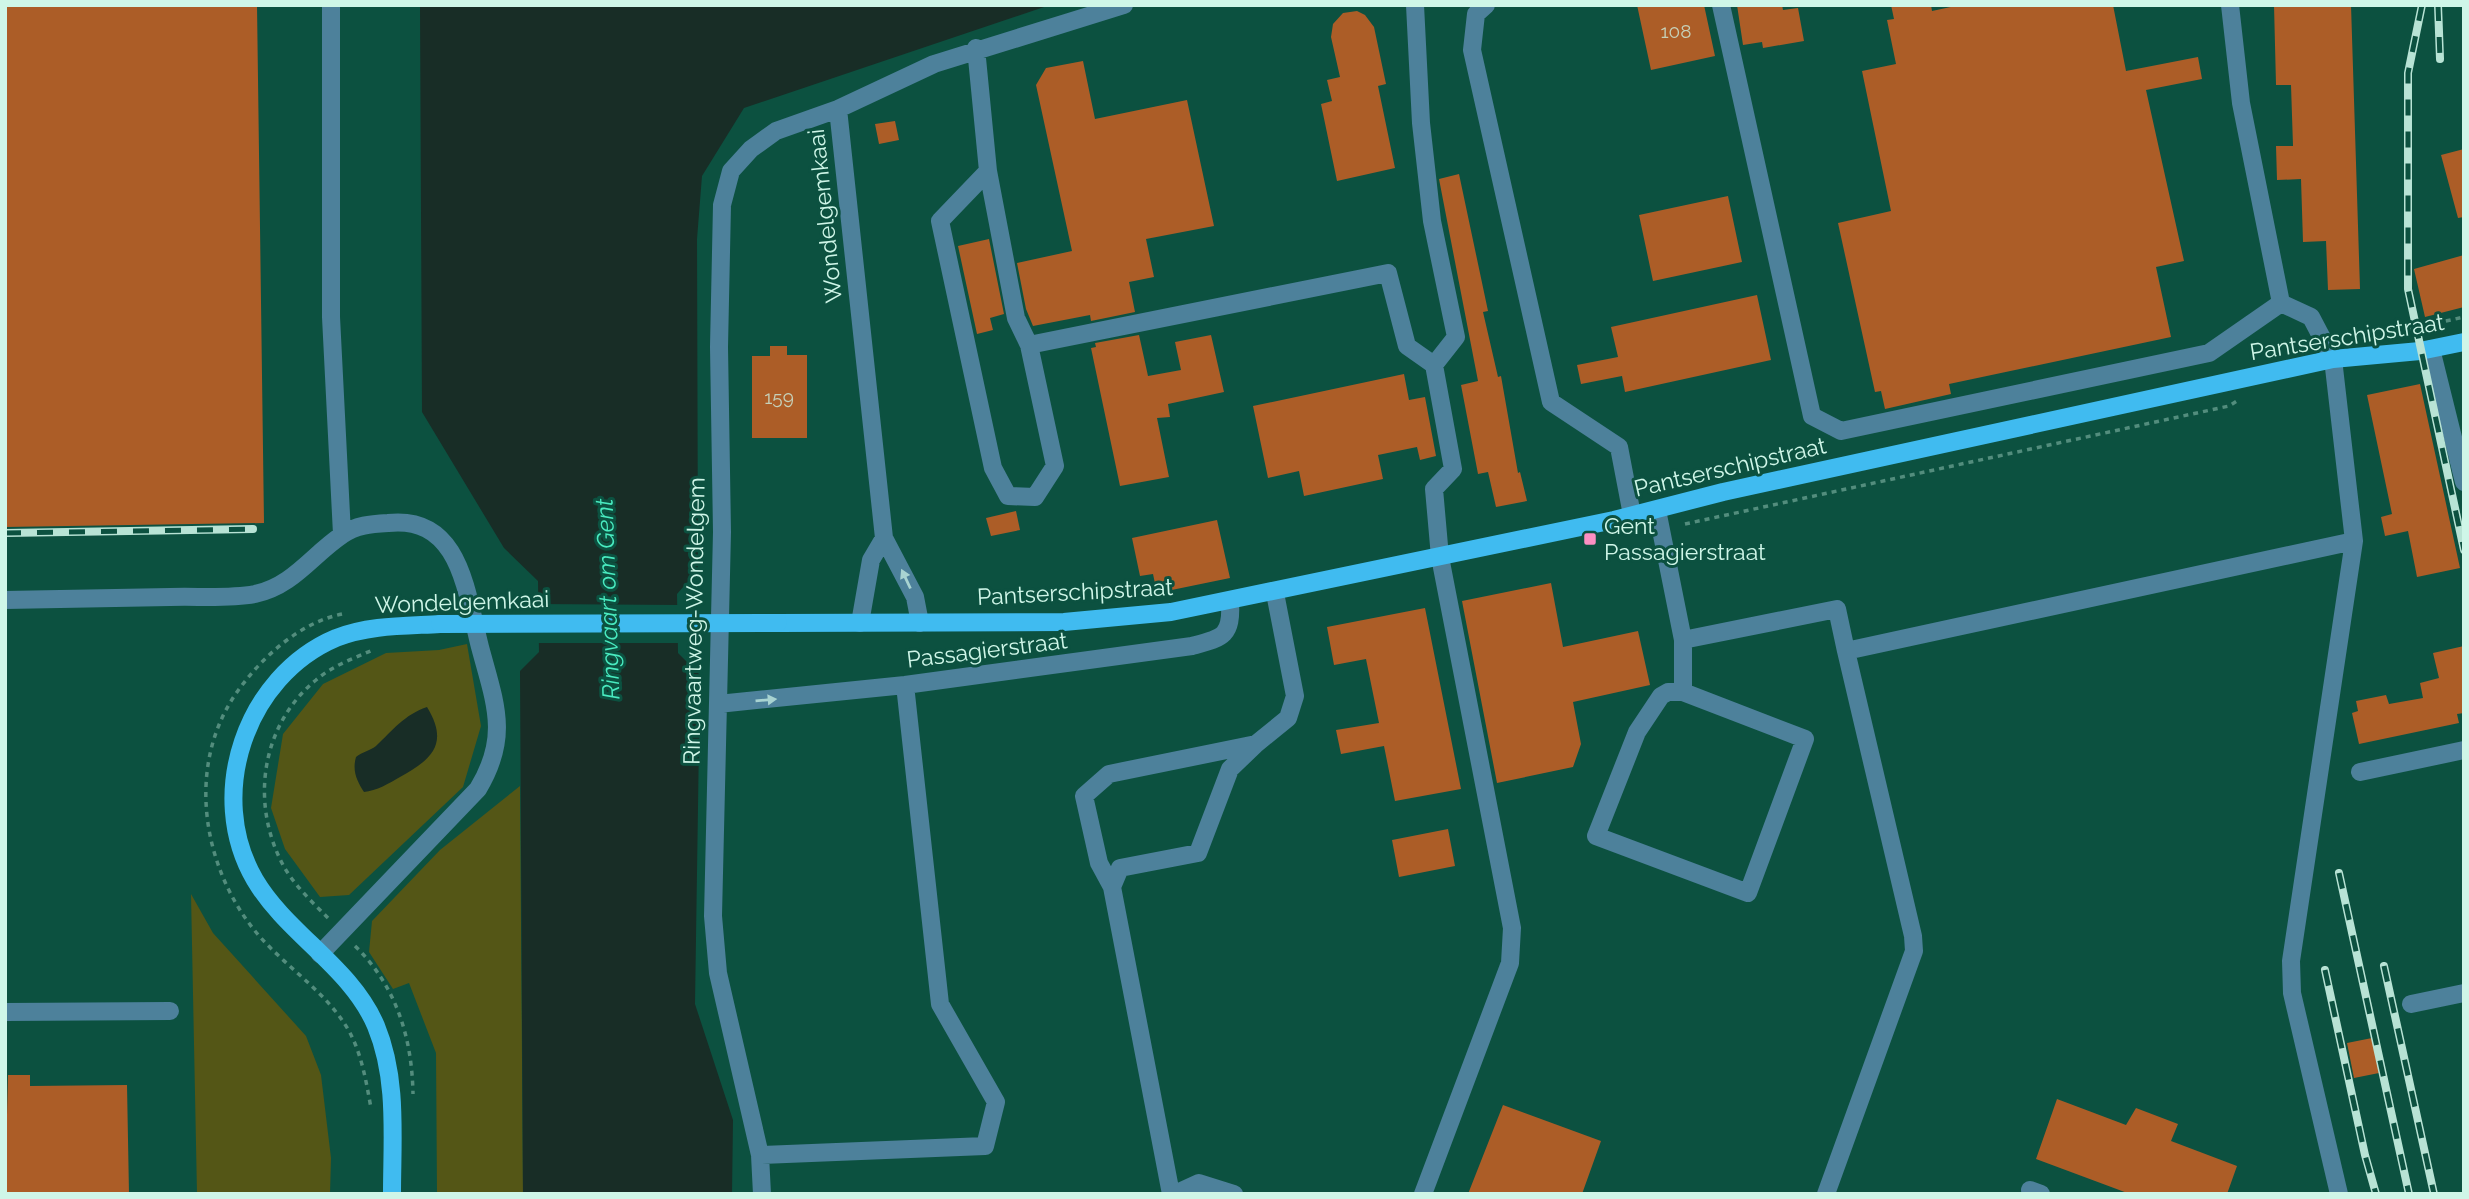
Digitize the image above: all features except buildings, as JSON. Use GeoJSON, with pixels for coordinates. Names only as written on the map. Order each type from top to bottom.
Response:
{"type":"FeatureCollection","features":[{"type":"Feature","properties":{"kind":"main road","name":"Pantserschipstraat"},"geometry":{"type":"LineString","coordinates":[[920,623],[1115,619],[1230,602],[1440,558],[1657,510],[1723,492],[2333,359],[2431,349],[2464,342]]}},
{"type":"Feature","properties":{"kind":"main road","name":"Wondelgemkaai"},"geometry":{"type":"LineString","coordinates":[[392,1194],[392,1092],[386,1055],[376,1024],[359,997],[266,897],[244,855],[233,800],[234,772],[255,713],[273,684],[317,648],[337,638],[375,628],[440,624],[920,623]]}},
{"type":"Feature","properties":{"kind":"street"},"geometry":{"type":"LineString","coordinates":[[331,5],[331,317],[342,534]]}},
{"type":"Feature","properties":{"kind":"street","name":"Wondelgemkaai"},"geometry":{"type":"LineString","coordinates":[[920,623],[915,597],[884,538],[838,108],[976,48],[1124,5]]}},
{"type":"Feature","properties":{"kind":"street"},"geometry":{"type":"LineString","coordinates":[[1415,5],[1421,123],[1432,220],[1456,337],[1434,365]]}},
{"type":"Feature","properties":{"kind":"street"},"geometry":{"type":"LineString","coordinates":[[1486,5],[1476,14],[1472,50],[1551,402],[1619,447],[1632,515]]}},
{"type":"Feature","properties":{"kind":"street"},"geometry":{"type":"LineString","coordinates":[[1721,5],[1812,416],[1840,431],[2209,353],[2281,303]]}},
{"type":"Feature","properties":{"kind":"street"},"geometry":{"type":"LineString","coordinates":[[2230,5],[2241,103],[2281,303]]}},
{"type":"Feature","properties":{"kind":"street"},"geometry":{"type":"LineString","coordinates":[[976,48],[988,171],[1016,318],[1029,345],[1055,467],[1034,497],[1007,496],[993,468],[940,221],[988,171]]}},
{"type":"Feature","properties":{"kind":"street","name":"Ringvaartweg-Wondelgem"},"geometry":{"type":"LineString","coordinates":[[762,1194],[760,1155],[718,973],[713,915],[718,704],[722,205],[731,171],[751,149],[776,131],[838,108]]}},
{"type":"Feature","properties":{"kind":"street"},"geometry":{"type":"LineString","coordinates":[[1029,345],[1388,273],[1407,346],[1434,365],[1453,469],[1434,489],[1440,558],[1509,914],[1513,947],[1510,963],[1423,1194]]}},
{"type":"Feature","properties":{"kind":"street"},"geometry":{"type":"LineString","coordinates":[[2281,303],[2311,317],[2333,359],[2354,541],[2291,961],[2292,993],[2339,1194]]}},
{"type":"Feature","properties":{"kind":"street"},"geometry":{"type":"LineString","coordinates":[[2431,349],[2464,482]]}},
{"type":"Feature","properties":{"kind":"street"},"geometry":{"type":"LineString","coordinates":[[1657,510],[1683,640],[1683,692]]}},
{"type":"Feature","properties":{"kind":"street"},"geometry":{"type":"LineString","coordinates":[[5,600],[256,594],[296,575],[342,534],[361,526],[417,523],[446,542],[458,565],[498,713],[498,743],[491,768],[478,789],[320,954]]}},
{"type":"Feature","properties":{"kind":"street","name":"Wondelgemkaai"},"geometry":{"type":"LineString","coordinates":[[860,623],[872,560],[884,538]]}},
{"type":"Feature","properties":{"kind":"street"},"geometry":{"type":"LineString","coordinates":[[1846,651],[2354,541]]}},
{"type":"Feature","properties":{"kind":"street"},"geometry":{"type":"LineString","coordinates":[[1112,887],[1120,868],[1198,853],[1230,769],[1289,718],[1296,696],[1275,593]]}},
{"type":"Feature","properties":{"kind":"street","name":"Passagierstraat"},"geometry":{"type":"LineString","coordinates":[[718,704],[905,685],[1192,646],[1216,639],[1227,632],[1231,623],[1230,602]]}},
{"type":"Feature","properties":{"kind":"street"},"geometry":{"type":"LineString","coordinates":[[1683,640],[1837,609],[1913,936],[1914,951],[1826,1194]]}},
{"type":"Feature","properties":{"kind":"street"},"geometry":{"type":"LineString","coordinates":[[760,1155],[985,1146],[996,1102],[940,1004],[905,685]]}},
{"type":"Feature","properties":{"kind":"street"},"geometry":{"type":"LineString","coordinates":[[1683,692],[1805,739],[1748,893],[1596,836],[1637,732],[1664,694],[1683,692]]}},
{"type":"Feature","properties":{"kind":"street"},"geometry":{"type":"LineString","coordinates":[[1234,1194],[1199,1183],[1173,1194],[1112,887],[1099,863],[1084,796],[1109,774],[1256,744]]}},
{"type":"Feature","properties":{"kind":"street"},"geometry":{"type":"LineString","coordinates":[[2360,772],[2464,750]]}},
{"type":"Feature","properties":{"kind":"street"},"geometry":{"type":"LineString","coordinates":[[2410,1004],[2464,993]]}},
{"type":"Feature","properties":{"kind":"street"},"geometry":{"type":"LineString","coordinates":[[5,1012],[170,1011]]}},
{"type":"Feature","properties":{"kind":"path"},"geometry":{"type":"LineString","coordinates":[[341,932],[284,867],[270,836],[263,801],[265,766],[275,734],[293,704],[317,679],[374,649]]}},
{"type":"Feature","properties":{"kind":"path"},"geometry":{"type":"LineString","coordinates":[[299,975],[327,1002],[349,1031],[364,1065],[372,1111]]}},
{"type":"Feature","properties":{"kind":"shaded area"},"geometry":{"type":"Polygon","coordinates":[[[467,644],[481,726],[463,787],[349,895],[320,897],[285,849],[271,808],[283,734],[323,684],[386,653],[439,650],[467,644]]]}},
{"type":"Feature","properties":{"kind":"shaded area"},"geometry":{"type":"Polygon","coordinates":[[[520,786],[523,1194],[437,1194],[436,1053],[409,983],[393,989],[369,952],[372,921],[440,850],[520,786]]]}},
{"type":"Feature","properties":{"kind":"shaded area"},"geometry":{"type":"Polygon","coordinates":[[[191,894],[213,933],[306,1036],[321,1075],[331,1158],[330,1194],[197,1194],[191,894]]]}},
{"type":"Feature","properties":{"kind":"water","name":"Ringvaart om Gent"},"geometry":{"type":"Polygon","coordinates":[[[420,5],[1050,5],[744,108],[702,176],[697,239],[698,570],[677,594],[678,653],[700,675],[695,1004],[733,1120],[732,1194],[523,1194],[520,671],[539,652],[538,581],[504,548],[422,412],[420,5]]]}},
{"type":"Feature","properties":{"kind":"water"},"geometry":{"type":"Polygon","coordinates":[[[427,707],[437,731],[437,740],[429,756],[392,782],[364,792],[356,776],[356,757],[376,746],[405,719],[427,707]]]}},
{"type":"Feature","properties":{"kind":"pier"},"geometry":{"type":"Polygon","coordinates":[[[535,604],[681,605],[681,643],[535,643],[535,604]]]}},
{"type":"Feature","properties":{"kind":"railway"},"geometry":{"type":"LineString","coordinates":[[2422,5],[2408,73],[2408,289],[2464,550]]}},
{"type":"Feature","properties":{"kind":"railway"},"geometry":{"type":"LineString","coordinates":[[2438,5],[2440,59]]}},
{"type":"Feature","properties":{"kind":"railway"},"geometry":{"type":"LineString","coordinates":[[5,533],[253,529]]}},
{"type":"Feature","properties":{"kind":"railway"},"geometry":{"type":"LineString","coordinates":[[2339,873],[2409,1194]]}},
{"type":"Feature","properties":{"kind":"railway"},"geometry":{"type":"LineString","coordinates":[[2384,966],[2434,1194]]}},
{"type":"Feature","properties":{"kind":"railway"},"geometry":{"type":"LineString","coordinates":[[2325,970],[2376,1194]]}},
{"type":"Feature","properties":{"kind":"place","name":"Gent Passagierstraat"},"geometry":{"type":"Point","coordinates":[1590,539]}}]}
